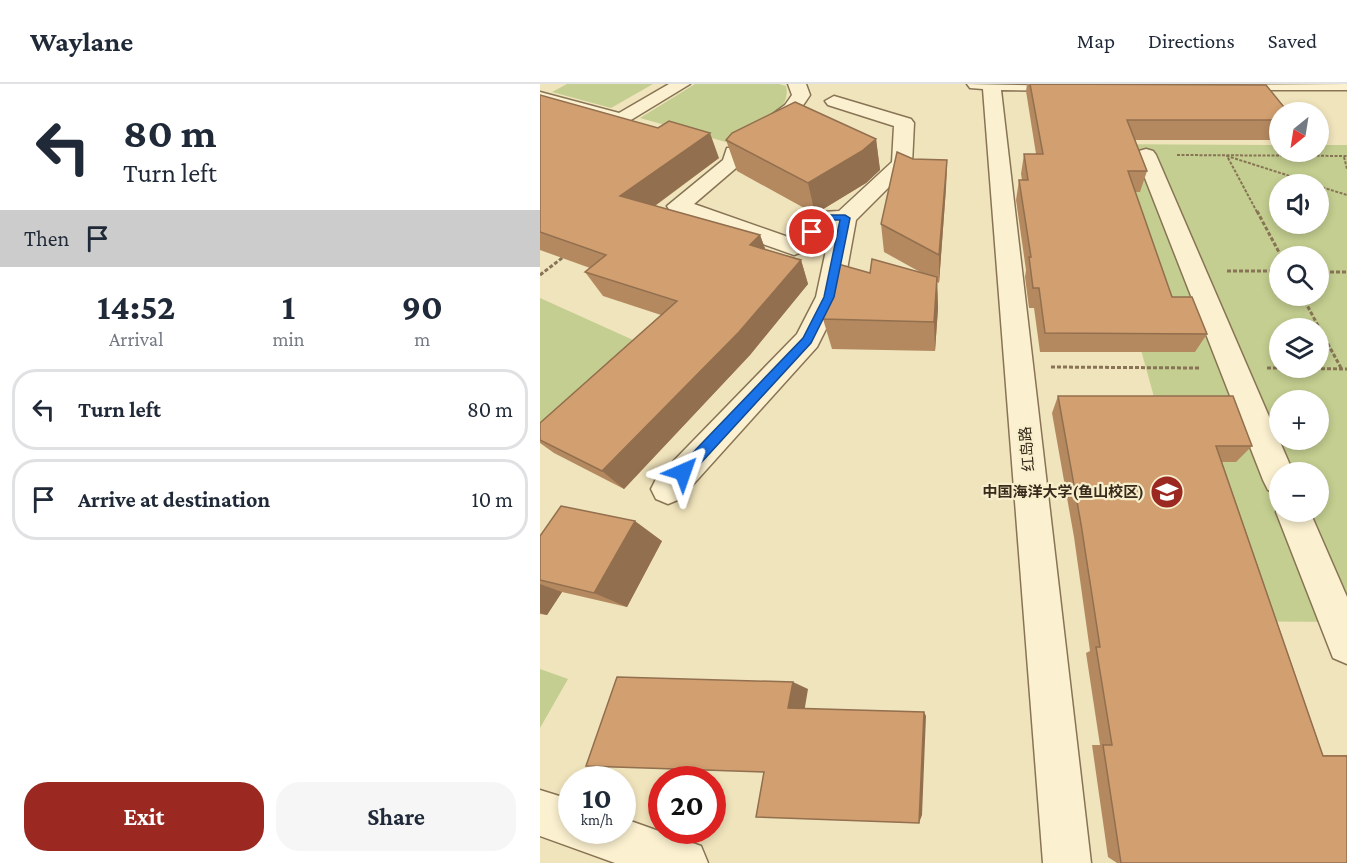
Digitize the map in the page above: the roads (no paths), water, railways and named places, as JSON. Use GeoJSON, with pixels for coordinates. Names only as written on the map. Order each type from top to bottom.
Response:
{"type":"FeatureCollection","features":[{"type":"Feature","properties":{"kind":"street"},"geometry":{"type":"LineString","coordinates":[[621,120],[681,84]]}},
{"type":"Feature","properties":{"kind":"street"},"geometry":{"type":"LineString","coordinates":[[797,84],[801,95],[792,109],[734,152],[733,162],[678,206],[794,247],[830,217],[845,218]]}},
{"type":"Feature","properties":{"kind":"street"},"geometry":{"type":"LineString","coordinates":[[998,85],[1084,86]]}},
{"type":"Feature","properties":{"kind":"street","name":"红岛路"},"geometry":{"type":"LineString","coordinates":[[998,85],[1019,367],[1067,863]]}},
{"type":"Feature","properties":{"kind":"street"},"geometry":{"type":"LineString","coordinates":[[1203,85],[1347,85]]}},
{"type":"Feature","properties":{"kind":"street"},"geometry":{"type":"LineString","coordinates":[[540,97],[644,127]]}},
{"type":"Feature","properties":{"kind":"street"},"geometry":{"type":"LineString","coordinates":[[668,489],[807,340],[829,297],[845,218],[902,164],[904,123],[834,101]]}},
{"type":"Feature","properties":{"kind":"street"},"geometry":{"type":"LineString","coordinates":[[711,146],[734,152]]}},
{"type":"Feature","properties":{"kind":"street"},"geometry":{"type":"LineString","coordinates":[[1146,155],[1272,462]]}},
{"type":"Feature","properties":{"kind":"street"},"geometry":{"type":"LineString","coordinates":[[1297,522],[1347,644]]}},
{"type":"Feature","properties":{"kind":"street"},"geometry":{"type":"LineString","coordinates":[[540,813],[558,819]]}},
{"type":"Feature","properties":{"kind":"street"},"geometry":{"type":"LineString","coordinates":[[629,844],[684,863]]}},
{"type":"Feature","properties":{"kind":"place","name":"中国海洋大学(鱼山校区)"},"geometry":{"type":"Point","coordinates":[1167,492]}}]}
